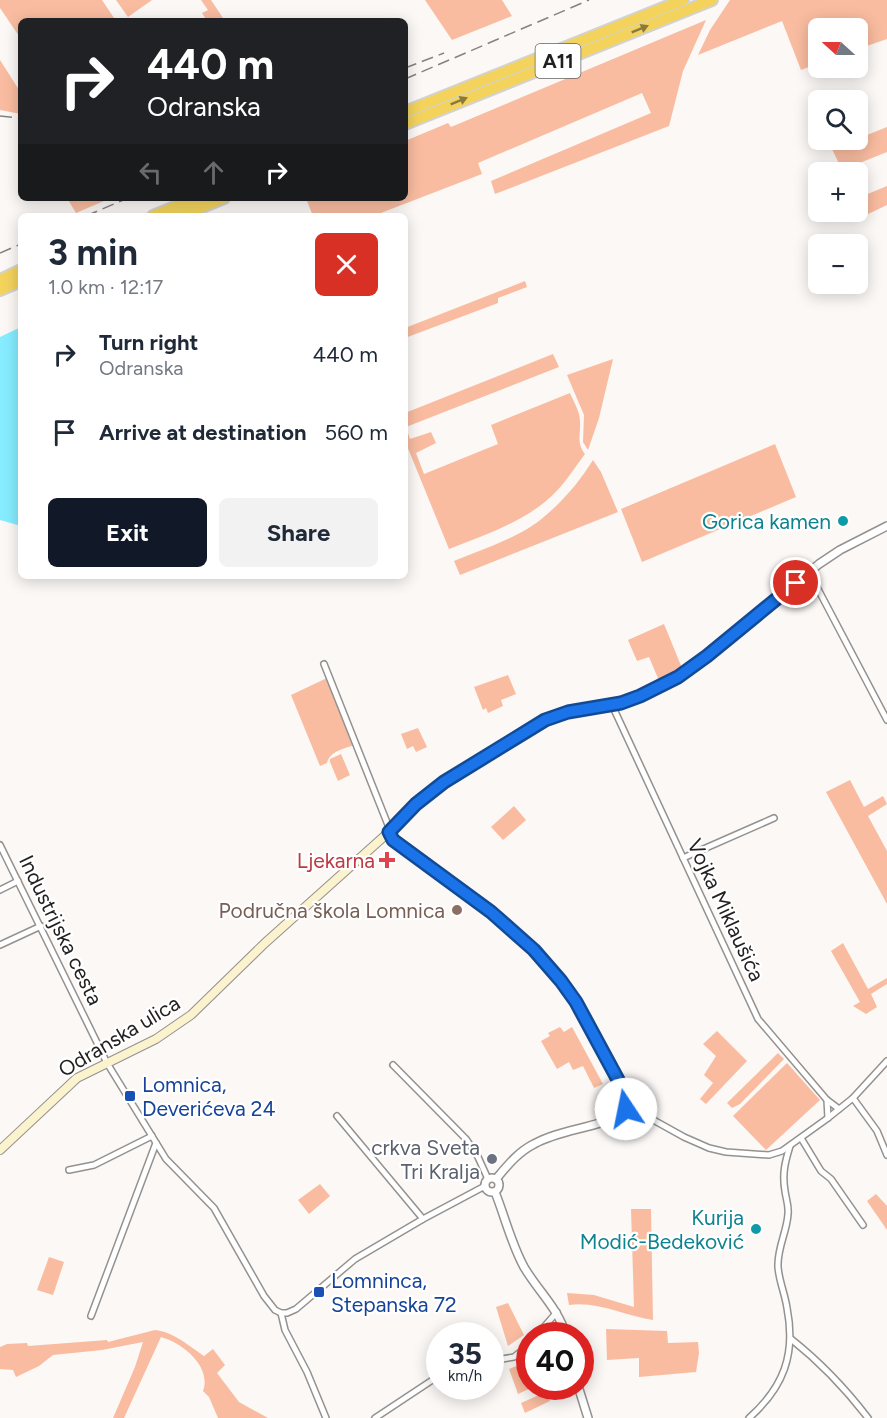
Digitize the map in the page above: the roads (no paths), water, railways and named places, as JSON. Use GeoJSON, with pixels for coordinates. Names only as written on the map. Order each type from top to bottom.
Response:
{"type":"FeatureCollection","features":[{"type":"Feature","properties":{"kind":"highway","name":"A11"},"geometry":{"type":"LineString","coordinates":[[408,111],[682,0]]}},
{"type":"Feature","properties":{"kind":"highway","name":"A11"},"geometry":{"type":"LineString","coordinates":[[408,123],[712,0]]}},
{"type":"Feature","properties":{"kind":"highway"},"geometry":{"type":"LineString","coordinates":[[160,213],[190,201]]}},
{"type":"Feature","properties":{"kind":"highway"},"geometry":{"type":"LineString","coordinates":[[187,213],[217,201]]}},
{"type":"Feature","properties":{"kind":"highway"},"geometry":{"type":"LineString","coordinates":[[0,280],[18,271]]}},
{"type":"Feature","properties":{"kind":"highway"},"geometry":{"type":"LineString","coordinates":[[0,290],[18,282]]}},
{"type":"Feature","properties":{"kind":"main road","name":"Odranska ulica"},"geometry":{"type":"LineString","coordinates":[[0,1150],[72,1083],[87,1072],[156,1039],[191,1015],[265,943],[389,831]]}},
{"type":"Feature","properties":{"kind":"street"},"geometry":{"type":"LineString","coordinates":[[389,831],[416,804],[444,782],[536,725],[568,712],[612,705],[640,696],[686,672],[809,572],[840,550],[887,526]]}},
{"type":"Feature","properties":{"kind":"street"},"geometry":{"type":"LineString","coordinates":[[809,572],[887,720]]}},
{"type":"Feature","properties":{"kind":"street"},"geometry":{"type":"LineString","coordinates":[[324,664],[393,840],[509,927],[545,962],[576,1002],[630,1102]]}},
{"type":"Feature","properties":{"kind":"street","name":"Vojka Miklaušića"},"geometry":{"type":"LineString","coordinates":[[612,705],[758,1019],[827,1100],[839,1109]]}},
{"type":"Feature","properties":{"kind":"street"},"geometry":{"type":"LineString","coordinates":[[683,858],[774,818]]}},
{"type":"Feature","properties":{"kind":"street","name":"Industrijska cesta"},"geometry":{"type":"LineString","coordinates":[[0,845],[107,1063],[156,1143],[174,1168],[214,1208],[264,1296],[275,1310],[281,1313]]}},
{"type":"Feature","properties":{"kind":"street"},"geometry":{"type":"LineString","coordinates":[[0,890],[18,881]]}},
{"type":"Feature","properties":{"kind":"street"},"geometry":{"type":"LineString","coordinates":[[0,945],[41,926]]}},
{"type":"Feature","properties":{"kind":"street"},"geometry":{"type":"LineString","coordinates":[[639,1112],[701,1145],[726,1152],[769,1155],[782,1151],[828,1118],[853,1098],[887,1061]]}},
{"type":"Feature","properties":{"kind":"street"},"geometry":{"type":"LineString","coordinates":[[393,1065],[466,1139],[478,1157],[489,1192],[495,1192]]}},
{"type":"Feature","properties":{"kind":"street"},"geometry":{"type":"LineString","coordinates":[[853,1098],[877,1131],[887,1155]]}},
{"type":"Feature","properties":{"kind":"street"},"geometry":{"type":"LineString","coordinates":[[827,1100],[828,1118]]}},
{"type":"Feature","properties":{"kind":"street"},"geometry":{"type":"LineString","coordinates":[[627,1111],[626,1107],[630,1102]]}},
{"type":"Feature","properties":{"kind":"street"},"geometry":{"type":"LineString","coordinates":[[630,1102],[639,1105],[639,1112]]}},
{"type":"Feature","properties":{"kind":"street"},"geometry":{"type":"LineString","coordinates":[[627,1111],[633,1115],[639,1112]]}},
{"type":"Feature","properties":{"kind":"street"},"geometry":{"type":"LineString","coordinates":[[326,1418],[307,1372],[285,1330],[281,1313],[296,1309],[355,1259],[496,1179],[513,1160],[532,1145],[554,1136],[596,1126],[627,1111]]}},
{"type":"Feature","properties":{"kind":"street"},"geometry":{"type":"LineString","coordinates":[[337,1116],[423,1219]]}},
{"type":"Feature","properties":{"kind":"street"},"geometry":{"type":"LineString","coordinates":[[69,1170],[94,1165],[152,1136]]}},
{"type":"Feature","properties":{"kind":"street"},"geometry":{"type":"LineString","coordinates":[[801,1138],[821,1171],[830,1177],[863,1225]]}},
{"type":"Feature","properties":{"kind":"street"},"geometry":{"type":"LineString","coordinates":[[91,1316],[156,1143]]}},
{"type":"Feature","properties":{"kind":"street"},"geometry":{"type":"LineString","coordinates":[[749,1418],[771,1394],[787,1365],[790,1339],[787,1306],[778,1259],[788,1215],[783,1171],[791,1145]]}},
{"type":"Feature","properties":{"kind":"street"},"geometry":{"type":"LineString","coordinates":[[496,1179],[499,1185],[495,1192],[514,1247],[557,1312],[561,1322]]}},
{"type":"Feature","properties":{"kind":"street"},"geometry":{"type":"LineString","coordinates":[[548,1322],[557,1312]]}},
{"type":"Feature","properties":{"kind":"street"},"geometry":{"type":"LineString","coordinates":[[790,1339],[832,1376],[868,1418]]}},
{"type":"Feature","properties":{"kind":"street"},"geometry":{"type":"LineString","coordinates":[[375,1418],[426,1384]]}},
{"type":"Feature","properties":{"kind":"street"},"geometry":{"type":"LineString","coordinates":[[582,1400],[588,1418]]}},
{"type":"Feature","properties":{"kind":"water"},"geometry":{"type":"Polygon","coordinates":[[[18,328],[18,525],[0,520],[0,337],[18,328]]]}},
{"type":"Feature","properties":{"kind":"railway"},"geometry":{"type":"LineString","coordinates":[[408,78],[589,0]]}},
{"type":"Feature","properties":{"kind":"railway"},"geometry":{"type":"LineString","coordinates":[[408,67],[444,53]]}},
{"type":"Feature","properties":{"kind":"railway"},"geometry":{"type":"LineString","coordinates":[[0,116],[18,118]]}},
{"type":"Feature","properties":{"kind":"railway"},"geometry":{"type":"LineString","coordinates":[[93,213],[121,201]]}},
{"type":"Feature","properties":{"kind":"railway"},"geometry":{"type":"LineString","coordinates":[[0,253],[18,245]]}},
{"type":"Feature","properties":{"kind":"place","name":"Gorica kamen"},"geometry":{"type":"Point","coordinates":[843,521]}},
{"type":"Feature","properties":{"kind":"place","name":"Ljekarna"},"geometry":{"type":"Point","coordinates":[387,860]}},
{"type":"Feature","properties":{"kind":"place","name":"Područna škola Lomnica"},"geometry":{"type":"Point","coordinates":[457,910]}},
{"type":"Feature","properties":{"kind":"place","name":"Lomnica, Deverićeva 24"},"geometry":{"type":"Point","coordinates":[130,1096]}},
{"type":"Feature","properties":{"kind":"place","name":"crkva Sveta Tri Kralja"},"geometry":{"type":"Point","coordinates":[492,1159]}},
{"type":"Feature","properties":{"kind":"place","name":"Kurija Modić-Bedeković"},"geometry":{"type":"Point","coordinates":[756,1229]}},
{"type":"Feature","properties":{"kind":"place","name":"Lomninca, Stepanska 72"},"geometry":{"type":"Point","coordinates":[319,1292]}}]}
